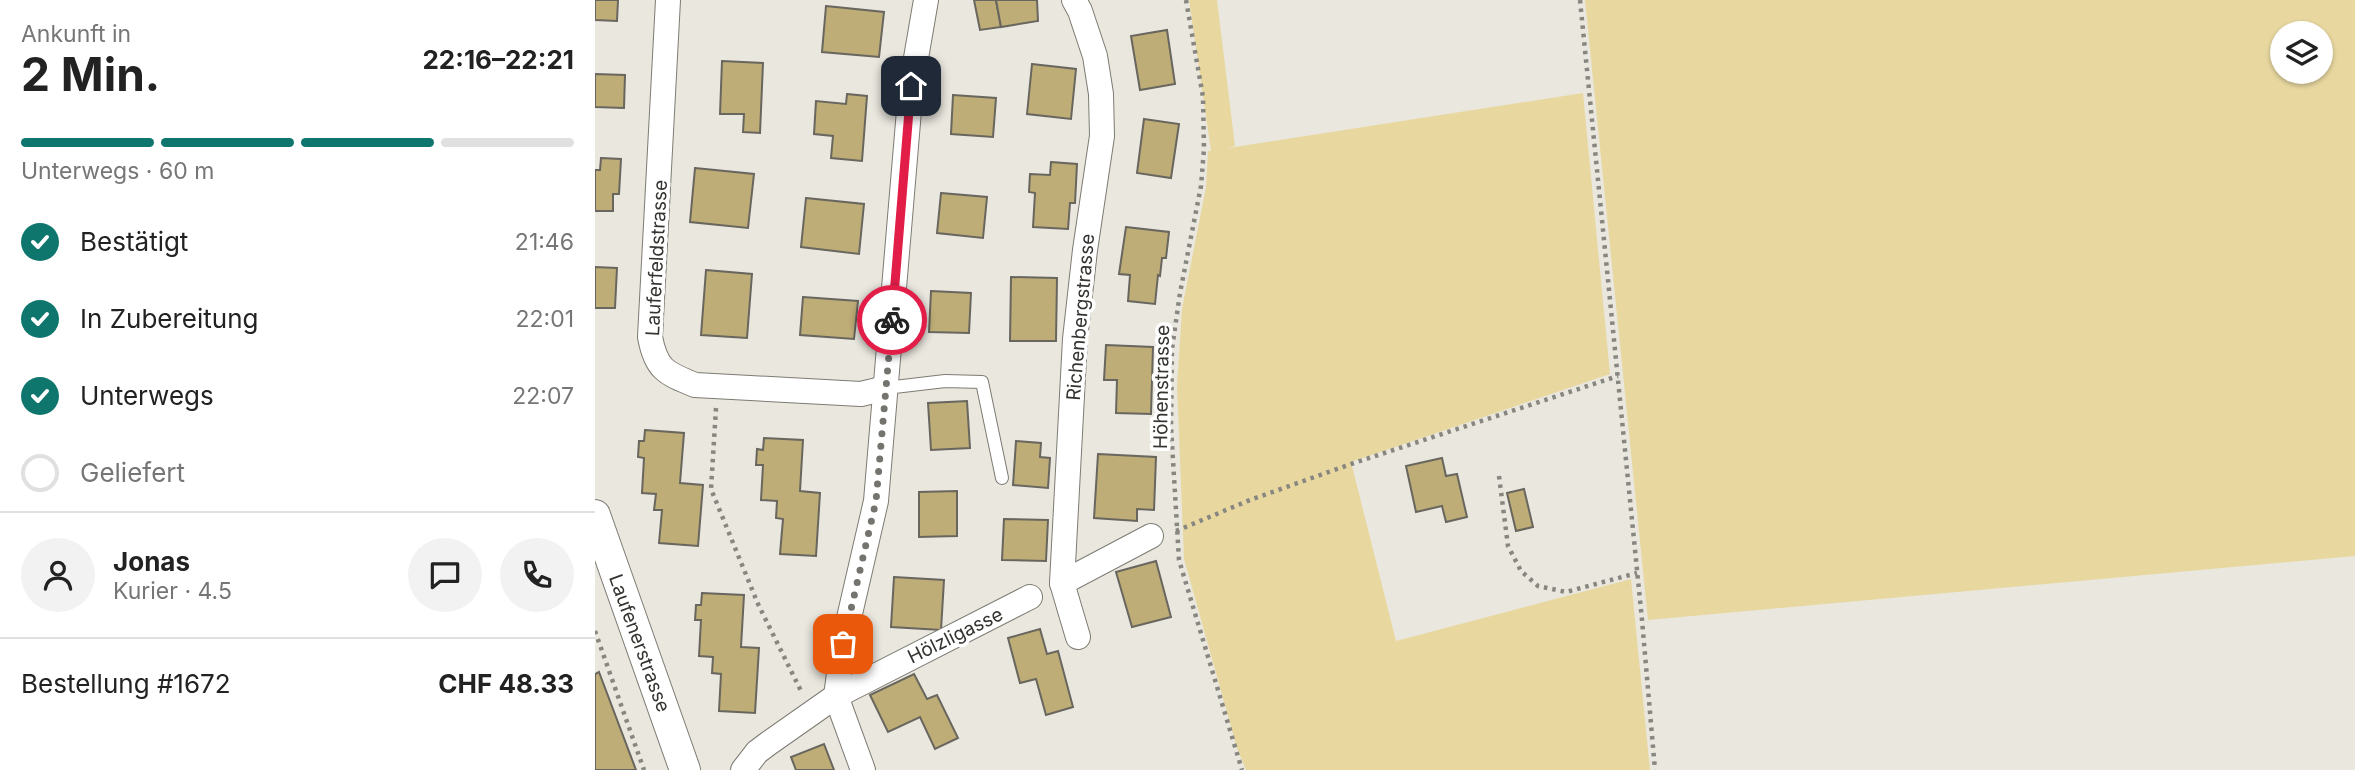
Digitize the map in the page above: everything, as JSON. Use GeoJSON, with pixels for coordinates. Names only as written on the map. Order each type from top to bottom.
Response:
{"type":"FeatureCollection","features":[{"type":"Feature","properties":{"kind":"street","name":"Lauferfeldstrasse"},"geometry":{"type":"LineString","coordinates":[[668,0],[650,337],[654,359],[671,376],[695,385],[861,394],[887,388]]}},
{"type":"Feature","properties":{"kind":"street"},"geometry":{"type":"LineString","coordinates":[[863,770],[836,696],[843,644],[876,501],[911,86],[926,0]]}},
{"type":"Feature","properties":{"kind":"street","name":"Richenbergstrasse"},"geometry":{"type":"LineString","coordinates":[[1073,0],[1080,11],[1095,56],[1101,93],[1102,136],[1075,339],[1062,583],[1078,637]]}},
{"type":"Feature","properties":{"kind":"street","name":"Laufenerstrasse"},"geometry":{"type":"LineString","coordinates":[[595,515],[685,770]]}},
{"type":"Feature","properties":{"kind":"street"},"geometry":{"type":"LineString","coordinates":[[1062,583],[1151,536]]}},
{"type":"Feature","properties":{"kind":"street","name":"Hölzligasse"},"geometry":{"type":"LineString","coordinates":[[743,770],[757,752],[836,696],[1030,597]]}},
{"type":"Feature","properties":{"kind":"lane"},"geometry":{"type":"LineString","coordinates":[[887,388],[945,381],[982,382],[1002,478]]}},
{"type":"Feature","properties":{"kind":"path","name":"Höhenstrasse"},"geometry":{"type":"LineString","coordinates":[[1186,0],[1203,97],[1205,149],[1172,349],[1171,426],[1179,560],[1242,770]]}},
{"type":"Feature","properties":{"kind":"path"},"geometry":{"type":"LineString","coordinates":[[1580,0],[1655,770]]}},
{"type":"Feature","properties":{"kind":"path"},"geometry":{"type":"LineString","coordinates":[[1178,530],[1250,500],[1351,464],[1618,376]]}},
{"type":"Feature","properties":{"kind":"path"},"geometry":{"type":"LineString","coordinates":[[718,386],[711,489],[758,604],[812,713]]}},
{"type":"Feature","properties":{"kind":"path"},"geometry":{"type":"LineString","coordinates":[[1499,476],[1508,546],[1521,571],[1538,586],[1566,592],[1637,573]]}},
{"type":"Feature","properties":{"kind":"path"},"geometry":{"type":"LineString","coordinates":[[595,631],[644,770]]}},
{"type":"Feature","properties":{"kind":"path"},"geometry":{"type":"LineString","coordinates":[[595,652],[601,649]]}},
{"type":"Feature","properties":{"kind":"shaded area"},"geometry":{"type":"Polygon","coordinates":[[[1189,0],[1217,0],[1235,146],[1228,148],[1583,93],[1610,374],[1351,462],[1396,641],[1631,579],[1650,770],[1246,770],[1237,748],[1184,559],[1177,386],[1182,309],[1206,187],[1208,151],[1211,151],[1189,0]]]}},
{"type":"Feature","properties":{"kind":"shaded area"},"geometry":{"type":"Polygon","coordinates":[[[1585,0],[2355,0],[2355,556],[1648,620],[1585,0]]]}},
{"type":"Feature","properties":{"kind":"building"},"geometry":{"type":"Polygon","coordinates":[[[595,0],[618,0],[617,21],[595,20],[595,0]]]}},
{"type":"Feature","properties":{"kind":"building"},"geometry":{"type":"Polygon","coordinates":[[[974,0],[996,0],[1001,27],[980,30],[974,0]]]}},
{"type":"Feature","properties":{"kind":"building"},"geometry":{"type":"Polygon","coordinates":[[[996,0],[1037,0],[1038,21],[1001,27],[996,0]]]}},
{"type":"Feature","properties":{"kind":"building"},"geometry":{"type":"Polygon","coordinates":[[[826,6],[884,12],[879,57],[822,52],[826,6]]]}},
{"type":"Feature","properties":{"kind":"building"},"geometry":{"type":"Polygon","coordinates":[[[1167,30],[1175,84],[1140,90],[1131,36],[1167,30]]]}},
{"type":"Feature","properties":{"kind":"building"},"geometry":{"type":"Polygon","coordinates":[[[722,61],[763,63],[760,133],[743,132],[744,114],[720,114],[722,61]]]}},
{"type":"Feature","properties":{"kind":"building"},"geometry":{"type":"Polygon","coordinates":[[[1032,64],[1076,69],[1071,119],[1027,114],[1032,64]]]}},
{"type":"Feature","properties":{"kind":"building"},"geometry":{"type":"Polygon","coordinates":[[[595,74],[625,75],[624,108],[595,107],[595,74]]]}},
{"type":"Feature","properties":{"kind":"building"},"geometry":{"type":"Polygon","coordinates":[[[847,94],[867,96],[862,161],[831,158],[833,136],[814,134],[816,101],[846,104],[847,94]]]}},
{"type":"Feature","properties":{"kind":"building"},"geometry":{"type":"Polygon","coordinates":[[[953,95],[996,98],[993,137],[951,134],[953,95]]]}},
{"type":"Feature","properties":{"kind":"building"},"geometry":{"type":"Polygon","coordinates":[[[1144,119],[1179,124],[1171,178],[1137,173],[1144,119]]]}},
{"type":"Feature","properties":{"kind":"building"},"geometry":{"type":"Polygon","coordinates":[[[601,158],[621,159],[619,194],[613,194],[613,211],[595,211],[595,170],[600,170],[601,158]]]}},
{"type":"Feature","properties":{"kind":"building"},"geometry":{"type":"Polygon","coordinates":[[[1051,162],[1077,164],[1075,203],[1070,203],[1068,229],[1033,227],[1035,193],[1029,192],[1030,174],[1050,175],[1051,162]]]}},
{"type":"Feature","properties":{"kind":"building"},"geometry":{"type":"Polygon","coordinates":[[[695,168],[754,174],[748,228],[690,222],[695,168]]]}},
{"type":"Feature","properties":{"kind":"building"},"geometry":{"type":"Polygon","coordinates":[[[941,193],[987,197],[983,238],[937,233],[941,193]]]}},
{"type":"Feature","properties":{"kind":"building"},"geometry":{"type":"Polygon","coordinates":[[[806,198],[864,204],[859,254],[801,247],[806,198]]]}},
{"type":"Feature","properties":{"kind":"building"},"geometry":{"type":"Polygon","coordinates":[[[1126,227],[1169,232],[1166,258],[1162,258],[1160,276],[1158,275],[1155,304],[1128,301],[1130,275],[1119,274],[1126,227]]]}},
{"type":"Feature","properties":{"kind":"building"},"geometry":{"type":"Polygon","coordinates":[[[595,267],[617,268],[615,308],[595,308],[595,267]]]}},
{"type":"Feature","properties":{"kind":"building"},"geometry":{"type":"Polygon","coordinates":[[[706,270],[752,274],[747,338],[701,335],[706,270]]]}},
{"type":"Feature","properties":{"kind":"building"},"geometry":{"type":"Polygon","coordinates":[[[1011,277],[1057,278],[1056,341],[1010,341],[1011,277]]]}},
{"type":"Feature","properties":{"kind":"building"},"geometry":{"type":"Polygon","coordinates":[[[931,291],[971,293],[969,333],[929,332],[931,291]]]}},
{"type":"Feature","properties":{"kind":"building"},"geometry":{"type":"Polygon","coordinates":[[[803,297],[858,301],[854,339],[800,335],[803,297]]]}},
{"type":"Feature","properties":{"kind":"building"},"geometry":{"type":"Polygon","coordinates":[[[1106,345],[1153,347],[1151,414],[1116,413],[1117,380],[1104,380],[1106,345]]]}},
{"type":"Feature","properties":{"kind":"building"},"geometry":{"type":"Polygon","coordinates":[[[967,401],[970,448],[931,450],[928,403],[967,401]]]}},
{"type":"Feature","properties":{"kind":"building"},"geometry":{"type":"Polygon","coordinates":[[[645,430],[684,433],[680,483],[703,485],[698,546],[659,543],[662,510],[654,510],[656,494],[642,493],[644,458],[638,457],[639,441],[644,441],[645,430]]]}},
{"type":"Feature","properties":{"kind":"building"},"geometry":{"type":"Polygon","coordinates":[[[764,438],[803,440],[800,491],[820,493],[816,556],[780,554],[783,519],[776,518],[777,501],[761,500],[763,465],[756,465],[757,449],[763,450],[764,438]]]}},
{"type":"Feature","properties":{"kind":"building"},"geometry":{"type":"Polygon","coordinates":[[[1016,441],[1041,443],[1040,457],[1050,458],[1048,488],[1013,485],[1016,441]]]}},
{"type":"Feature","properties":{"kind":"building"},"geometry":{"type":"Polygon","coordinates":[[[1098,454],[1156,457],[1154,510],[1137,509],[1137,521],[1094,518],[1098,454]]]}},
{"type":"Feature","properties":{"kind":"building"},"geometry":{"type":"Polygon","coordinates":[[[1442,458],[1446,476],[1457,474],[1467,517],[1446,522],[1442,506],[1416,512],[1406,466],[1442,458]]]}},
{"type":"Feature","properties":{"kind":"building"},"geometry":{"type":"Polygon","coordinates":[[[1524,489],[1533,527],[1516,531],[1507,493],[1524,489]]]}},
{"type":"Feature","properties":{"kind":"building"},"geometry":{"type":"Polygon","coordinates":[[[957,491],[957,536],[919,537],[919,492],[957,491]]]}},
{"type":"Feature","properties":{"kind":"building"},"geometry":{"type":"Polygon","coordinates":[[[1004,519],[1048,520],[1046,561],[1002,560],[1004,519]]]}},
{"type":"Feature","properties":{"kind":"building"},"geometry":{"type":"Polygon","coordinates":[[[1156,561],[1171,617],[1132,627],[1116,572],[1156,561]]]}},
{"type":"Feature","properties":{"kind":"building"},"geometry":{"type":"Polygon","coordinates":[[[894,577],[944,580],[941,630],[891,627],[894,577]]]}},
{"type":"Feature","properties":{"kind":"building"},"geometry":{"type":"Polygon","coordinates":[[[702,593],[744,595],[741,647],[759,648],[755,713],[719,711],[721,674],[712,673],[713,657],[699,656],[701,620],[695,620],[696,605],[701,605],[702,593]]]}},
{"type":"Feature","properties":{"kind":"building"},"geometry":{"type":"Polygon","coordinates":[[[1040,629],[1047,654],[1058,651],[1073,707],[1046,715],[1036,679],[1020,683],[1008,638],[1040,629]]]}},
{"type":"Feature","properties":{"kind":"building"},"geometry":{"type":"Polygon","coordinates":[[[599,672],[636,770],[595,770],[595,674],[599,672]]]}},
{"type":"Feature","properties":{"kind":"building"},"geometry":{"type":"Polygon","coordinates":[[[914,674],[927,699],[937,695],[958,738],[935,749],[920,717],[888,732],[870,695],[914,674]]]}},
{"type":"Feature","properties":{"kind":"building"},"geometry":{"type":"Polygon","coordinates":[[[824,744],[834,770],[796,770],[791,757],[824,744]]]}},
{"type":"Feature","properties":{"kind":"way so far"},"geometry":{"type":"LineString","coordinates":[[843,644],[876,501],[892,320]]}},
{"type":"Feature","properties":{"kind":"route"},"geometry":{"type":"LineString","coordinates":[[892,320],[911,86]]}}]}
